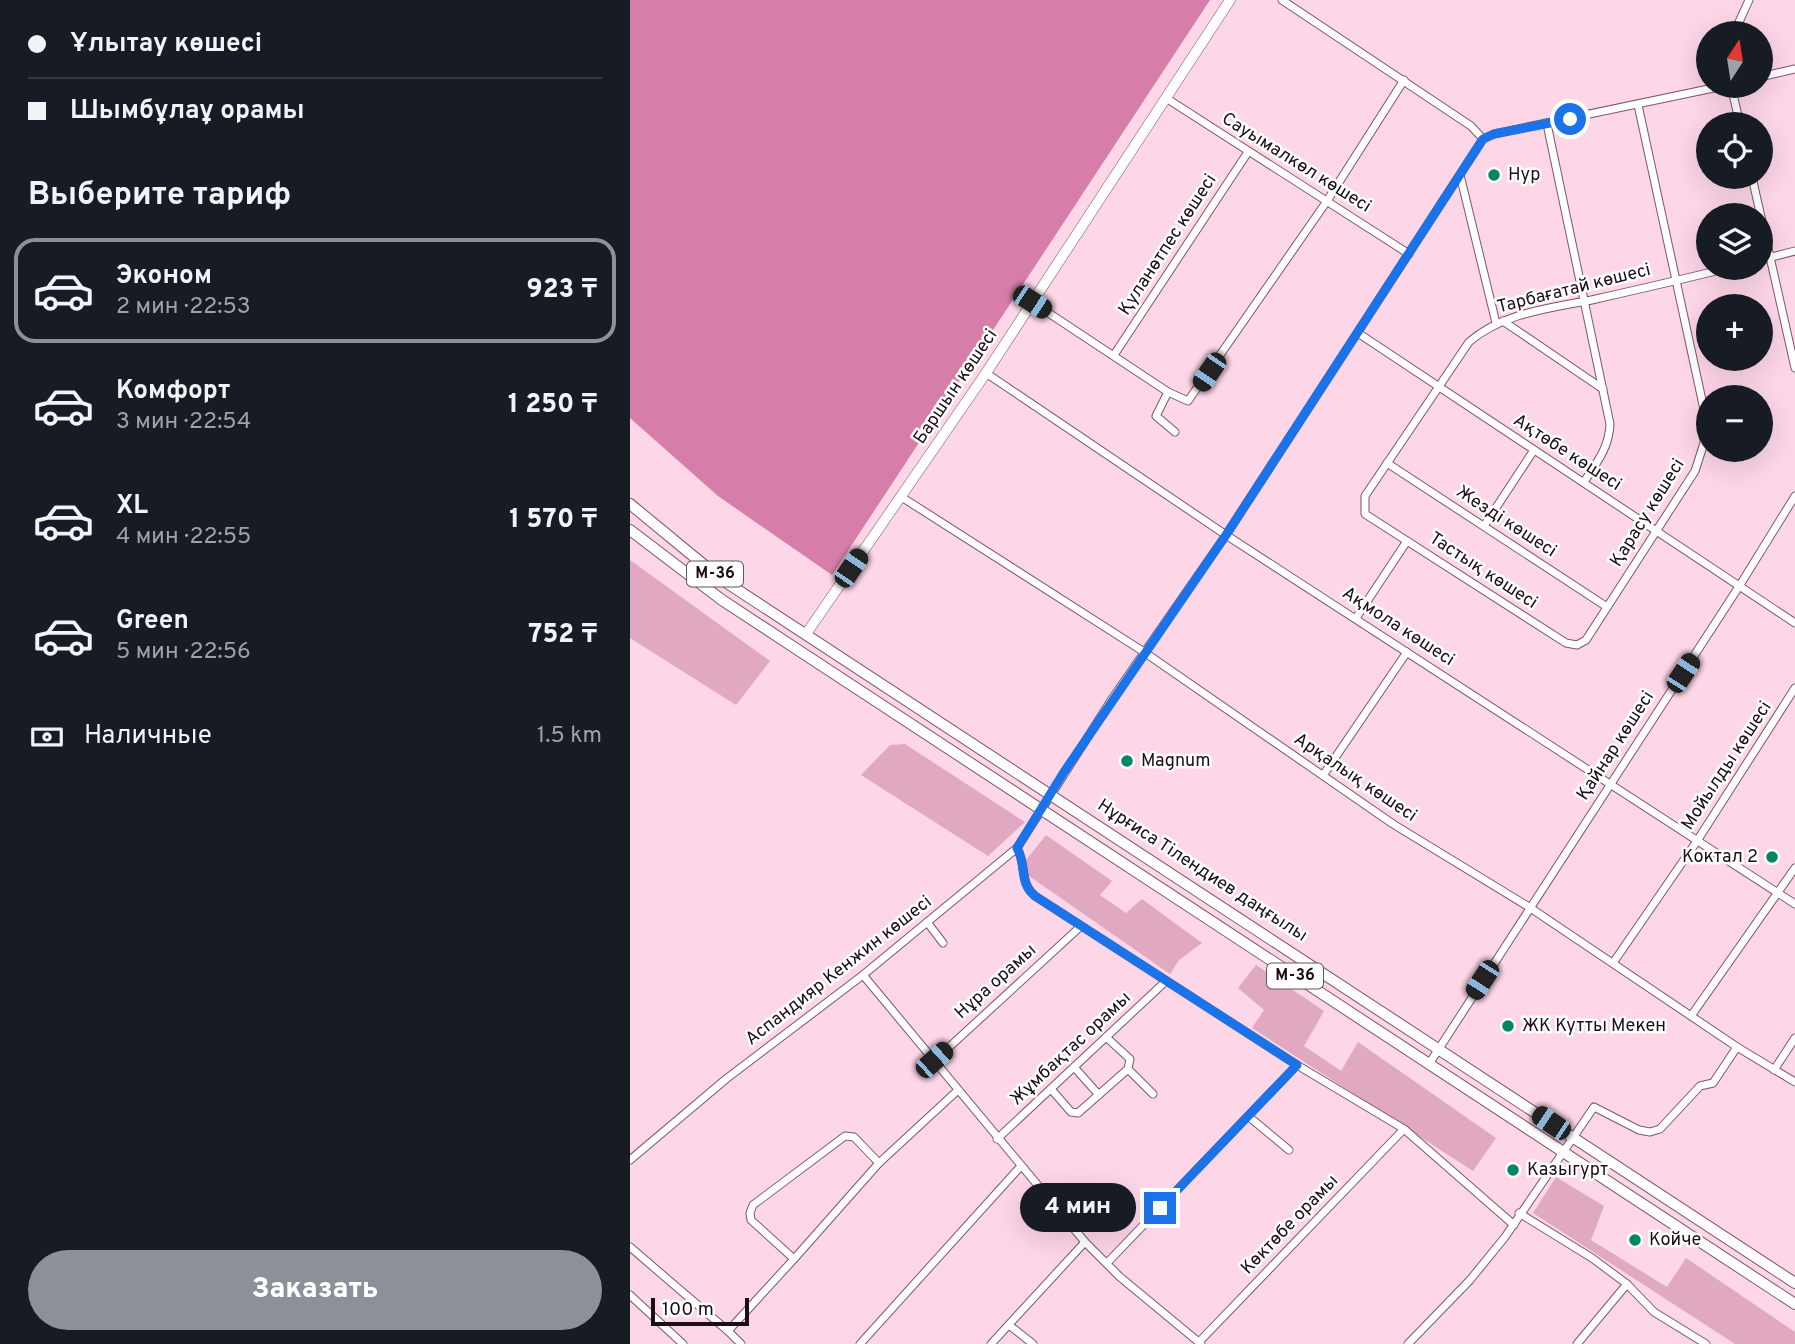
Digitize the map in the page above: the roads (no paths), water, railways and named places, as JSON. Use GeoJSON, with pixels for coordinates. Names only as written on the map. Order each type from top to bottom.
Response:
{"type":"FeatureCollection","features":[{"type":"Feature","properties":{"kind":"main road","name":"Нұрғиса Тілендиев даңғылы"},"geometry":{"type":"LineString","coordinates":[[630,505],[721,579],[1795,1283]]}},
{"type":"Feature","properties":{"kind":"main road","name":"Нұрғиса Тілендиев даңғылы"},"geometry":{"type":"LineString","coordinates":[[630,530],[722,600],[795,649],[1795,1304]]}},
{"type":"Feature","properties":{"kind":"street","name":"Баршын көшесі"},"geometry":{"type":"LineString","coordinates":[[795,649],[986,373],[1230,0]]}},
{"type":"Feature","properties":{"kind":"street"},"geometry":{"type":"LineString","coordinates":[[1282,0],[1471,126],[1483,139],[1696,92]]}},
{"type":"Feature","properties":{"kind":"street"},"geometry":{"type":"LineString","coordinates":[[1739,21],[1749,0]]}},
{"type":"Feature","properties":{"kind":"street"},"geometry":{"type":"LineString","coordinates":[[1773,74],[1795,69]]}},
{"type":"Feature","properties":{"kind":"street"},"geometry":{"type":"LineString","coordinates":[[1032,302],[1168,392],[1188,401],[1326,201],[1404,80]]}},
{"type":"Feature","properties":{"kind":"street","name":"Сауымалкөл көшесі"},"geometry":{"type":"LineString","coordinates":[[1166,98],[1409,254]]}},
{"type":"Feature","properties":{"kind":"street","name":"Қарасу көшесі"},"geometry":{"type":"LineString","coordinates":[[1586,640],[1695,471],[1705,431],[1704,414],[1676,280],[1637,106]]}},
{"type":"Feature","properties":{"kind":"street"},"geometry":{"type":"LineString","coordinates":[[1548,124],[1610,424],[1609,441],[1584,482]]}},
{"type":"Feature","properties":{"kind":"street","name":"Аспандияр Кенжин көшесі"},"geometry":{"type":"LineString","coordinates":[[630,1160],[726,1079],[863,975],[1017,848],[1050,793],[1144,652],[1226,535],[1483,139]]}},
{"type":"Feature","properties":{"kind":"street","name":"Қуланөтпес көшесі"},"geometry":{"type":"LineString","coordinates":[[1114,355],[1248,152]]}},
{"type":"Feature","properties":{"kind":"street"},"geometry":{"type":"LineString","coordinates":[[1460,175],[1499,322],[1603,389]]}},
{"type":"Feature","properties":{"kind":"street"},"geometry":{"type":"LineString","coordinates":[[1773,256],[1795,251]]}},
{"type":"Feature","properties":{"kind":"street"},"geometry":{"type":"LineString","coordinates":[[1773,266],[1795,368]]}},
{"type":"Feature","properties":{"kind":"street","name":"Тарбағатай көшесі"},"geometry":{"type":"LineString","coordinates":[[1365,514],[1365,496],[1469,342],[1499,322],[1696,275]]}},
{"type":"Feature","properties":{"kind":"street","name":"Ақтөбе көшесі"},"geometry":{"type":"LineString","coordinates":[[1358,333],[1795,622]]}},
{"type":"Feature","properties":{"kind":"street","name":"Ақмола көшесі"},"geometry":{"type":"LineString","coordinates":[[986,373],[1226,535],[1795,904]]}},
{"type":"Feature","properties":{"kind":"street"},"geometry":{"type":"LineString","coordinates":[[1168,392],[1156,416],[1175,432]]}},
{"type":"Feature","properties":{"kind":"street"},"geometry":{"type":"LineString","coordinates":[[1484,526],[1534,450]]}},
{"type":"Feature","properties":{"kind":"street","name":"Жезді көшесі"},"geometry":{"type":"LineString","coordinates":[[1387,463],[1607,607]]}},
{"type":"Feature","properties":{"kind":"street","name":"Арқалық көшесі"},"geometry":{"type":"LineString","coordinates":[[900,496],[1144,652],[1393,824],[1530,906],[1737,1047],[1795,1082]]}},
{"type":"Feature","properties":{"kind":"street","name":"Қайнар көшесі"},"geometry":{"type":"LineString","coordinates":[[1429,1064],[1795,496]]}},
{"type":"Feature","properties":{"kind":"street","name":"Тастық көшесі"},"geometry":{"type":"LineString","coordinates":[[1365,514],[1566,643],[1577,645],[1586,640]]}},
{"type":"Feature","properties":{"kind":"street"},"geometry":{"type":"LineString","coordinates":[[1356,618],[1407,541]]}},
{"type":"Feature","properties":{"kind":"street"},"geometry":{"type":"LineString","coordinates":[[1324,774],[1407,652]]}},
{"type":"Feature","properties":{"kind":"street","name":"Мойылды көшесі"},"geometry":{"type":"LineString","coordinates":[[1613,963],[1697,841],[1795,688]]}},
{"type":"Feature","properties":{"kind":"street"},"geometry":{"type":"LineString","coordinates":[[1017,848],[1028,890],[1071,916],[1080,927],[1297,1065],[1404,1129],[1514,1225]]}},
{"type":"Feature","properties":{"kind":"street"},"geometry":{"type":"LineString","coordinates":[[1691,1016],[1795,867]]}},
{"type":"Feature","properties":{"kind":"street"},"geometry":{"type":"LineString","coordinates":[[928,922],[943,943]]}},
{"type":"Feature","properties":{"kind":"street","name":"Нұра орамы"},"geometry":{"type":"LineString","coordinates":[[934,1060],[1080,927]]}},
{"type":"Feature","properties":{"kind":"street"},"geometry":{"type":"LineString","coordinates":[[863,975],[1085,1242],[1200,1343]]}},
{"type":"Feature","properties":{"kind":"street","name":"Жұмбақтас орамы"},"geometry":{"type":"LineString","coordinates":[[997,1139],[1166,981]]}},
{"type":"Feature","properties":{"kind":"street"},"geometry":{"type":"LineString","coordinates":[[1051,1089],[1074,1113],[1078,1113],[1128,1069],[1130,1059],[1106,1037]]}},
{"type":"Feature","properties":{"kind":"street"},"geometry":{"type":"LineString","coordinates":[[1774,1070],[1795,1038]]}},
{"type":"Feature","properties":{"kind":"street"},"geometry":{"type":"LineString","coordinates":[[1408,1344],[1470,1280],[1514,1225],[1519,1213],[1594,1107],[1644,1132],[1660,1129],[1700,1086],[1713,1083],[1737,1047]]}},
{"type":"Feature","properties":{"kind":"street"},"geometry":{"type":"LineString","coordinates":[[1107,1263],[1297,1065]]}},
{"type":"Feature","properties":{"kind":"street"},"geometry":{"type":"LineString","coordinates":[[1074,1067],[1099,1095]]}},
{"type":"Feature","properties":{"kind":"street"},"geometry":{"type":"LineString","coordinates":[[1128,1069],[1153,1094]]}},
{"type":"Feature","properties":{"kind":"street"},"geometry":{"type":"LineString","coordinates":[[728,1331],[879,1163],[957,1091]]}},
{"type":"Feature","properties":{"kind":"street"},"geometry":{"type":"LineString","coordinates":[[1248,1116],[1289,1150]]}},
{"type":"Feature","properties":{"kind":"street","name":"Көктөбе орамы"},"geometry":{"type":"LineString","coordinates":[[1200,1343],[1404,1129]]}},
{"type":"Feature","properties":{"kind":"street"},"geometry":{"type":"LineString","coordinates":[[794,1259],[751,1220],[753,1205],[845,1136],[854,1137],[879,1163]]}},
{"type":"Feature","properties":{"kind":"street"},"geometry":{"type":"LineString","coordinates":[[860,1344],[1020,1167]]}},
{"type":"Feature","properties":{"kind":"street"},"geometry":{"type":"LineString","coordinates":[[1519,1213],[1562,1237],[1627,1284],[1654,1312],[1706,1344]]}},
{"type":"Feature","properties":{"kind":"street"},"geometry":{"type":"LineString","coordinates":[[992,1344],[1085,1242]]}},
{"type":"Feature","properties":{"kind":"street"},"geometry":{"type":"LineString","coordinates":[[630,1247],[741,1344]]}},
{"type":"Feature","properties":{"kind":"street"},"geometry":{"type":"LineString","coordinates":[[1577,1344],[1627,1284]]}},
{"type":"Feature","properties":{"kind":"street"},"geometry":{"type":"LineString","coordinates":[[630,1295],[683,1344]]}},
{"type":"Feature","properties":{"kind":"street"},"geometry":{"type":"LineString","coordinates":[[1009,1325],[1033,1344]]}},
{"type":"Feature","properties":{"kind":"place","name":"Нур"},"geometry":{"type":"Point","coordinates":[1494,175]}},
{"type":"Feature","properties":{"kind":"place","name":"Magnum"},"geometry":{"type":"Point","coordinates":[1127,761]}},
{"type":"Feature","properties":{"kind":"place","name":"Коктал 2"},"geometry":{"type":"Point","coordinates":[1772,857]}},
{"type":"Feature","properties":{"kind":"place","name":"ЖК Кутты Мекен"},"geometry":{"type":"Point","coordinates":[1508,1026]}},
{"type":"Feature","properties":{"kind":"place","name":"Казыгурт"},"geometry":{"type":"Point","coordinates":[1513,1170]}},
{"type":"Feature","properties":{"kind":"place","name":"Койче"},"geometry":{"type":"Point","coordinates":[1635,1240]}}]}
